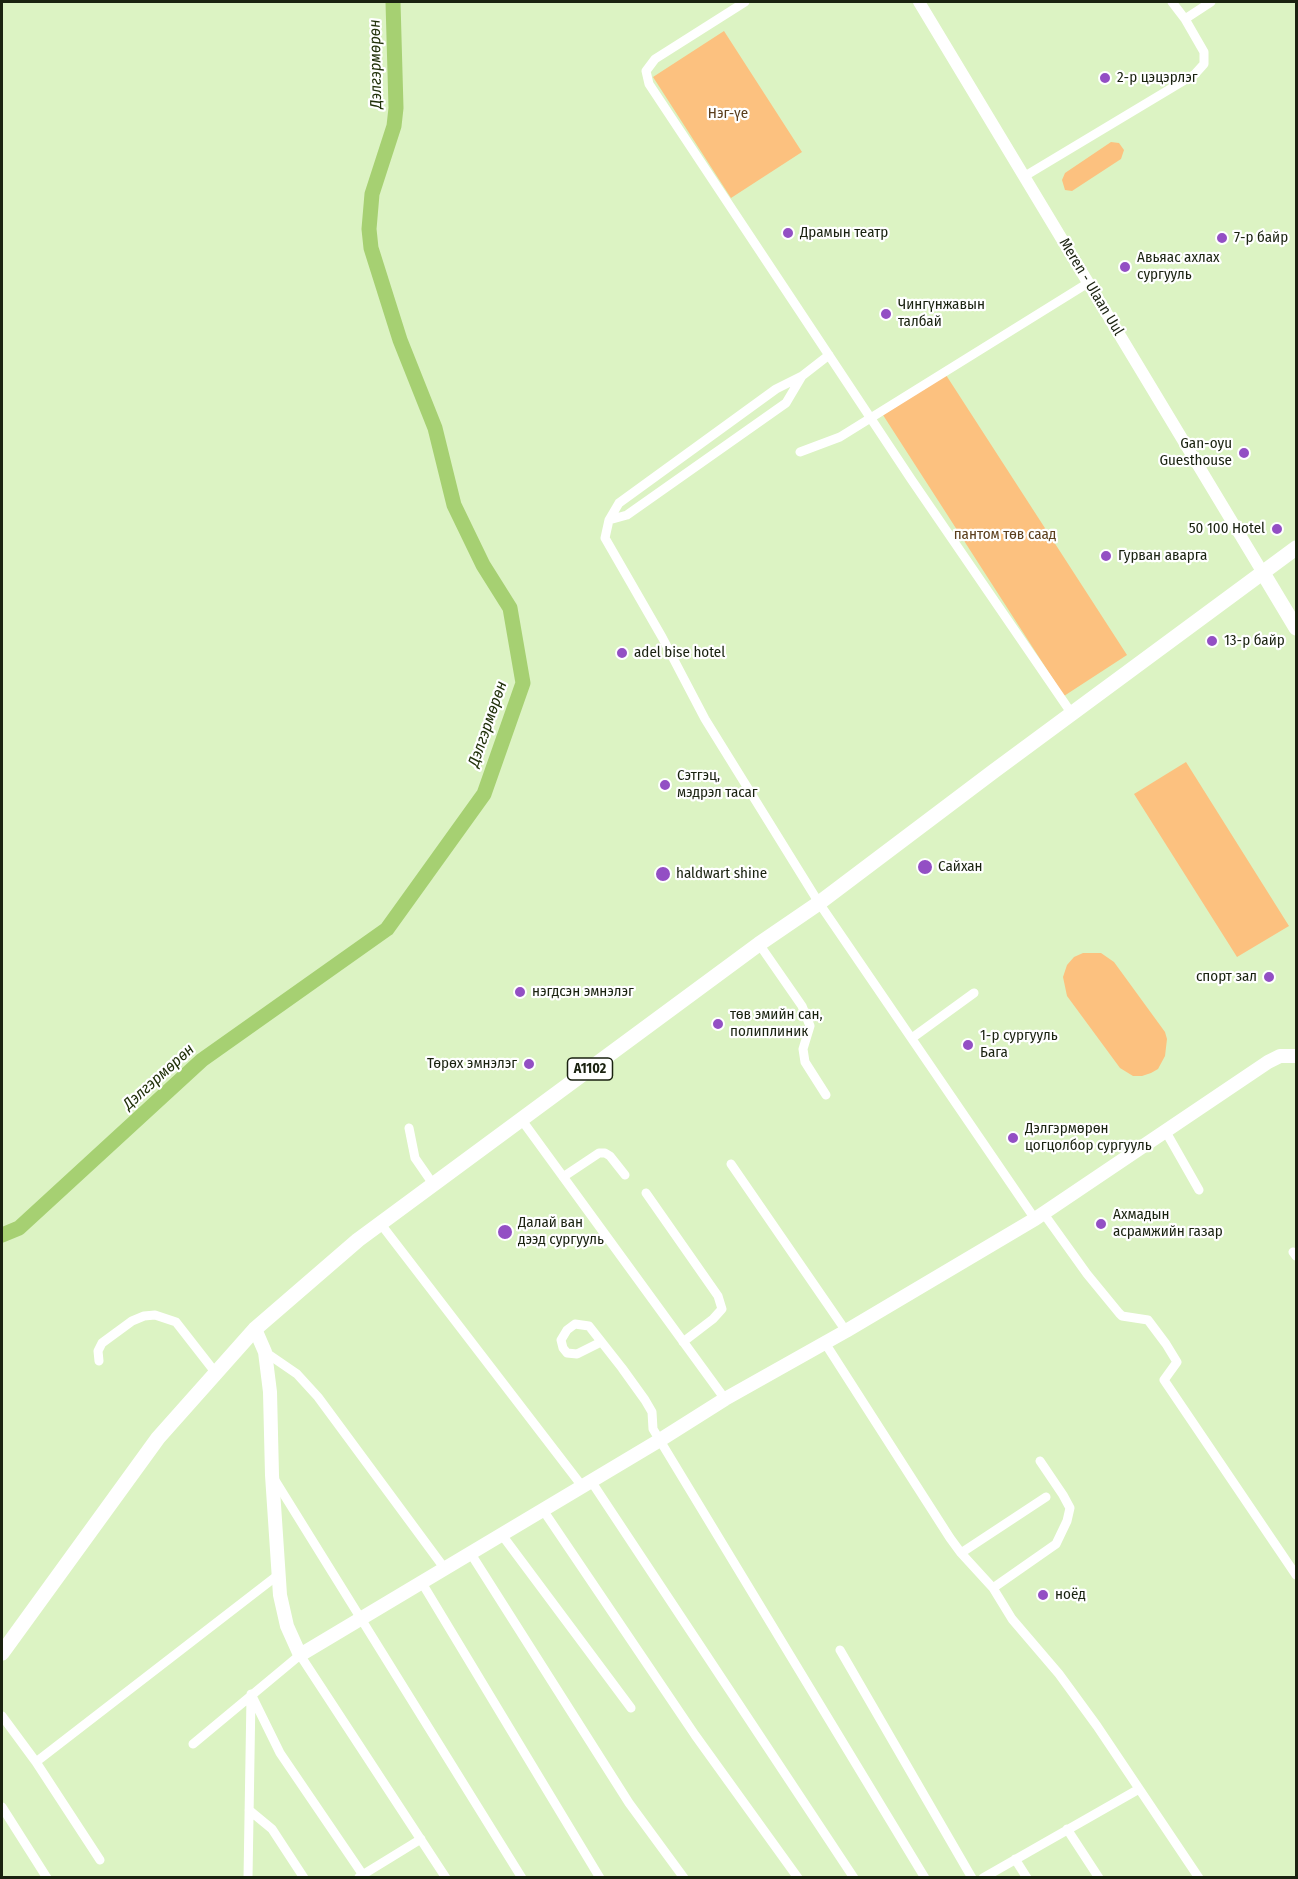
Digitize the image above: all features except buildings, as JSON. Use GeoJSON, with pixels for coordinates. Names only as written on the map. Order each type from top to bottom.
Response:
{"type":"FeatureCollection","features":[{"type":"Feature","properties":{"kind":"main road"},"geometry":{"type":"LineString","coordinates":[[1296,548],[1263,573],[1296,628]]}},
{"type":"Feature","properties":{"kind":"main road","name":"A1102"},"geometry":{"type":"LineString","coordinates":[[2,1653],[158,1438],[255,1329],[358,1240],[759,944],[819,903],[1263,573]]}},
{"type":"Feature","properties":{"kind":"main road"},"geometry":{"type":"LineString","coordinates":[[255,1329],[265,1352],[270,1392],[278,1575],[287,1626],[300,1655],[725,1399],[846,1331],[1040,1216],[1268,1062],[1280,1056],[1296,1056]]}},
{"type":"Feature","properties":{"kind":"street"},"geometry":{"type":"LineString","coordinates":[[745,2],[655,59],[646,71],[649,84],[871,418],[1072,714]]}},
{"type":"Feature","properties":{"kind":"street","name":"Meren - Ulaan Uul"},"geometry":{"type":"LineString","coordinates":[[919,2],[1263,573]]}},
{"type":"Feature","properties":{"kind":"street"},"geometry":{"type":"LineString","coordinates":[[1025,176],[1184,81],[1201,68],[1204,63],[1204,52],[1172,2]]}},
{"type":"Feature","properties":{"kind":"street"},"geometry":{"type":"LineString","coordinates":[[1185,19],[1211,2]]}},
{"type":"Feature","properties":{"kind":"street"},"geometry":{"type":"LineString","coordinates":[[800,452],[840,437],[1088,283]]}},
{"type":"Feature","properties":{"kind":"street"},"geometry":{"type":"LineString","coordinates":[[829,355],[802,376],[776,389],[619,502],[609,520],[605,537],[662,637],[705,719],[819,903],[912,1038],[1040,1216],[1122,1316],[1148,1320],[1157,1331],[1176,1360],[1164,1380],[1296,1575]]}},
{"type":"Feature","properties":{"kind":"street"},"geometry":{"type":"LineString","coordinates":[[609,520],[627,515],[786,403],[802,376]]}},
{"type":"Feature","properties":{"kind":"street"},"geometry":{"type":"LineString","coordinates":[[759,944],[802,1006],[810,1026],[803,1049],[805,1062],[826,1095]]}},
{"type":"Feature","properties":{"kind":"street"},"geometry":{"type":"LineString","coordinates":[[912,1038],[974,993]]}},
{"type":"Feature","properties":{"kind":"street"},"geometry":{"type":"LineString","coordinates":[[521,1119],[725,1399]]}},
{"type":"Feature","properties":{"kind":"street"},"geometry":{"type":"LineString","coordinates":[[409,1128],[415,1158],[433,1184]]}},
{"type":"Feature","properties":{"kind":"street"},"geometry":{"type":"LineString","coordinates":[[1166,1132],[1199,1190]]}},
{"type":"Feature","properties":{"kind":"street"},"geometry":{"type":"LineString","coordinates":[[563,1176],[599,1153],[610,1156],[625,1175]]}},
{"type":"Feature","properties":{"kind":"street"},"geometry":{"type":"LineString","coordinates":[[731,1164],[846,1331]]}},
{"type":"Feature","properties":{"kind":"street"},"geometry":{"type":"LineString","coordinates":[[646,1193],[718,1296],[722,1309],[713,1319],[683,1342]]}},
{"type":"Feature","properties":{"kind":"street"},"geometry":{"type":"LineString","coordinates":[[380,1224],[587,1484],[854,1878]]}},
{"type":"Feature","properties":{"kind":"street"},"geometry":{"type":"LineString","coordinates":[[99,1361],[98,1351],[102,1343],[132,1321],[144,1316],[155,1315],[176,1322],[215,1372]]}},
{"type":"Feature","properties":{"kind":"street"},"geometry":{"type":"LineString","coordinates":[[601,1342],[645,1400],[652,1412],[653,1429],[925,1878]]}},
{"type":"Feature","properties":{"kind":"street"},"geometry":{"type":"LineString","coordinates":[[825,1343],[961,1554],[993,1588],[1012,1619],[1059,1674],[1097,1726],[1199,1878]]}},
{"type":"Feature","properties":{"kind":"street"},"geometry":{"type":"LineString","coordinates":[[265,1352],[297,1374],[318,1397],[445,1569]]}},
{"type":"Feature","properties":{"kind":"street"},"geometry":{"type":"LineString","coordinates":[[993,1588],[1056,1544],[1067,1521],[1070,1509],[1063,1494],[1040,1461]]}},
{"type":"Feature","properties":{"kind":"street"},"geometry":{"type":"LineString","coordinates":[[272,1475],[522,1878]]}},
{"type":"Feature","properties":{"kind":"street"},"geometry":{"type":"LineString","coordinates":[[961,1554],[1046,1497]]}},
{"type":"Feature","properties":{"kind":"street"},"geometry":{"type":"LineString","coordinates":[[543,1510],[695,1735],[798,1878]]}},
{"type":"Feature","properties":{"kind":"street"},"geometry":{"type":"LineString","coordinates":[[502,1535],[631,1708]]}},
{"type":"Feature","properties":{"kind":"street"},"geometry":{"type":"LineString","coordinates":[[471,1554],[629,1803],[684,1878]]}},
{"type":"Feature","properties":{"kind":"street"},"geometry":{"type":"LineString","coordinates":[[36,1762],[278,1575]]}},
{"type":"Feature","properties":{"kind":"street"},"geometry":{"type":"LineString","coordinates":[[422,1583],[600,1878]]}},
{"type":"Feature","properties":{"kind":"street"},"geometry":{"type":"LineString","coordinates":[[840,1650],[972,1878]]}},
{"type":"Feature","properties":{"kind":"street"},"geometry":{"type":"LineString","coordinates":[[193,1744],[300,1655],[446,1878]]}},
{"type":"Feature","properties":{"kind":"street"},"geometry":{"type":"LineString","coordinates":[[248,1878],[251,1694]]}},
{"type":"Feature","properties":{"kind":"street"},"geometry":{"type":"LineString","coordinates":[[251,1694],[280,1753],[361,1876],[421,1839]]}},
{"type":"Feature","properties":{"kind":"street"},"geometry":{"type":"LineString","coordinates":[[2,1716],[36,1762],[100,1860]]}},
{"type":"Feature","properties":{"kind":"street"},"geometry":{"type":"LineString","coordinates":[[983,1878],[1139,1789]]}},
{"type":"Feature","properties":{"kind":"street"},"geometry":{"type":"LineString","coordinates":[[2,1807],[47,1878]]}},
{"type":"Feature","properties":{"kind":"street"},"geometry":{"type":"LineString","coordinates":[[249,1810],[272,1829],[304,1878]]}},
{"type":"Feature","properties":{"kind":"street"},"geometry":{"type":"LineString","coordinates":[[1067,1829],[1099,1878]]}},
{"type":"Feature","properties":{"kind":"street"},"geometry":{"type":"LineString","coordinates":[[1015,1859],[1028,1878]]}},
{"type":"Feature","properties":{"kind":"green space","name":"Нэг-үе"},"geometry":{"type":"Polygon","coordinates":[[[724,31],[802,152],[731,198],[653,77],[724,31]]]}},
{"type":"Feature","properties":{"kind":"green space"},"geometry":{"type":"Polygon","coordinates":[[[1111,142],[1119,143],[1124,150],[1121,159],[1072,191],[1065,190],[1062,180],[1065,173],[1111,142]]]}},
{"type":"Feature","properties":{"kind":"green space","name":"пантом төв саад"},"geometry":{"type":"Polygon","coordinates":[[[946,375],[1127,655],[1064,696],[883,415],[946,375]]]}},
{"type":"Feature","properties":{"kind":"green space"},"geometry":{"type":"Polygon","coordinates":[[[1186,762],[1289,926],[1237,957],[1134,794],[1186,762]]]}},
{"type":"Feature","properties":{"kind":"green space"},"geometry":{"type":"Polygon","coordinates":[[[1083,953],[1101,953],[1114,962],[1165,1032],[1167,1039],[1165,1056],[1158,1069],[1142,1076],[1133,1076],[1120,1068],[1067,996],[1063,977],[1067,965],[1074,957],[1083,953]]]}},
{"type":"Feature","properties":{"kind":"waterway","name":"Дэлгэрмөрөн"},"geometry":{"type":"LineString","coordinates":[[2,1235],[19,1228],[202,1060],[387,929],[484,794],[523,683],[510,608],[483,565],[454,505],[435,428],[400,340],[371,248],[369,229],[372,194],[394,126],[396,108],[393,2]]}},
{"type":"Feature","properties":{"kind":"place","name":"2-р цэцэрлэг"},"geometry":{"type":"Point","coordinates":[1105,78]}},
{"type":"Feature","properties":{"kind":"place","name":"Драмын театр"},"geometry":{"type":"Point","coordinates":[788,233]}},
{"type":"Feature","properties":{"kind":"place","name":"7-р байр"},"geometry":{"type":"Point","coordinates":[1222,238]}},
{"type":"Feature","properties":{"kind":"place","name":"Авьяас ахлах сургууль"},"geometry":{"type":"Point","coordinates":[1125,267]}},
{"type":"Feature","properties":{"kind":"place","name":"Чингүнжавын талбай"},"geometry":{"type":"Point","coordinates":[886,314]}},
{"type":"Feature","properties":{"kind":"place","name":"Gan-oyu Guesthouse"},"geometry":{"type":"Point","coordinates":[1244,453]}},
{"type":"Feature","properties":{"kind":"place","name":"50 100 Hotel"},"geometry":{"type":"Point","coordinates":[1277,529]}},
{"type":"Feature","properties":{"kind":"place","name":"Гурван аварга"},"geometry":{"type":"Point","coordinates":[1106,556]}},
{"type":"Feature","properties":{"kind":"place","name":"13-р байр"},"geometry":{"type":"Point","coordinates":[1212,641]}},
{"type":"Feature","properties":{"kind":"place","name":"adel bise hotel"},"geometry":{"type":"Point","coordinates":[622,653]}},
{"type":"Feature","properties":{"kind":"place","name":"Сэтгэц, мэдрэл тасаг"},"geometry":{"type":"Point","coordinates":[665,785]}},
{"type":"Feature","properties":{"kind":"place","name":"Сайхан"},"geometry":{"type":"Point","coordinates":[925,867]}},
{"type":"Feature","properties":{"kind":"place","name":"haldwart shine"},"geometry":{"type":"Point","coordinates":[663,874]}},
{"type":"Feature","properties":{"kind":"place","name":"спорт зал"},"geometry":{"type":"Point","coordinates":[1269,977]}},
{"type":"Feature","properties":{"kind":"place","name":"нэгдсэн эмнэлэг"},"geometry":{"type":"Point","coordinates":[520,992]}},
{"type":"Feature","properties":{"kind":"place","name":"төв эмийн сан, полиплиник"},"geometry":{"type":"Point","coordinates":[718,1024]}},
{"type":"Feature","properties":{"kind":"place","name":"1-р сургууль Бага"},"geometry":{"type":"Point","coordinates":[968,1045]}},
{"type":"Feature","properties":{"kind":"place","name":"Төрөх эмнэлэг"},"geometry":{"type":"Point","coordinates":[529,1064]}},
{"type":"Feature","properties":{"kind":"place","name":"Дэлгэрмөрөн цогцолбор сургууль"},"geometry":{"type":"Point","coordinates":[1013,1138]}},
{"type":"Feature","properties":{"kind":"place","name":"Ахмадын асрамжийн газар"},"geometry":{"type":"Point","coordinates":[1101,1224]}},
{"type":"Feature","properties":{"kind":"place","name":"Далай ван дээд сургууль"},"geometry":{"type":"Point","coordinates":[505,1232]}},
{"type":"Feature","properties":{"kind":"place","name":"ноёд"},"geometry":{"type":"Point","coordinates":[1043,1595]}}]}
